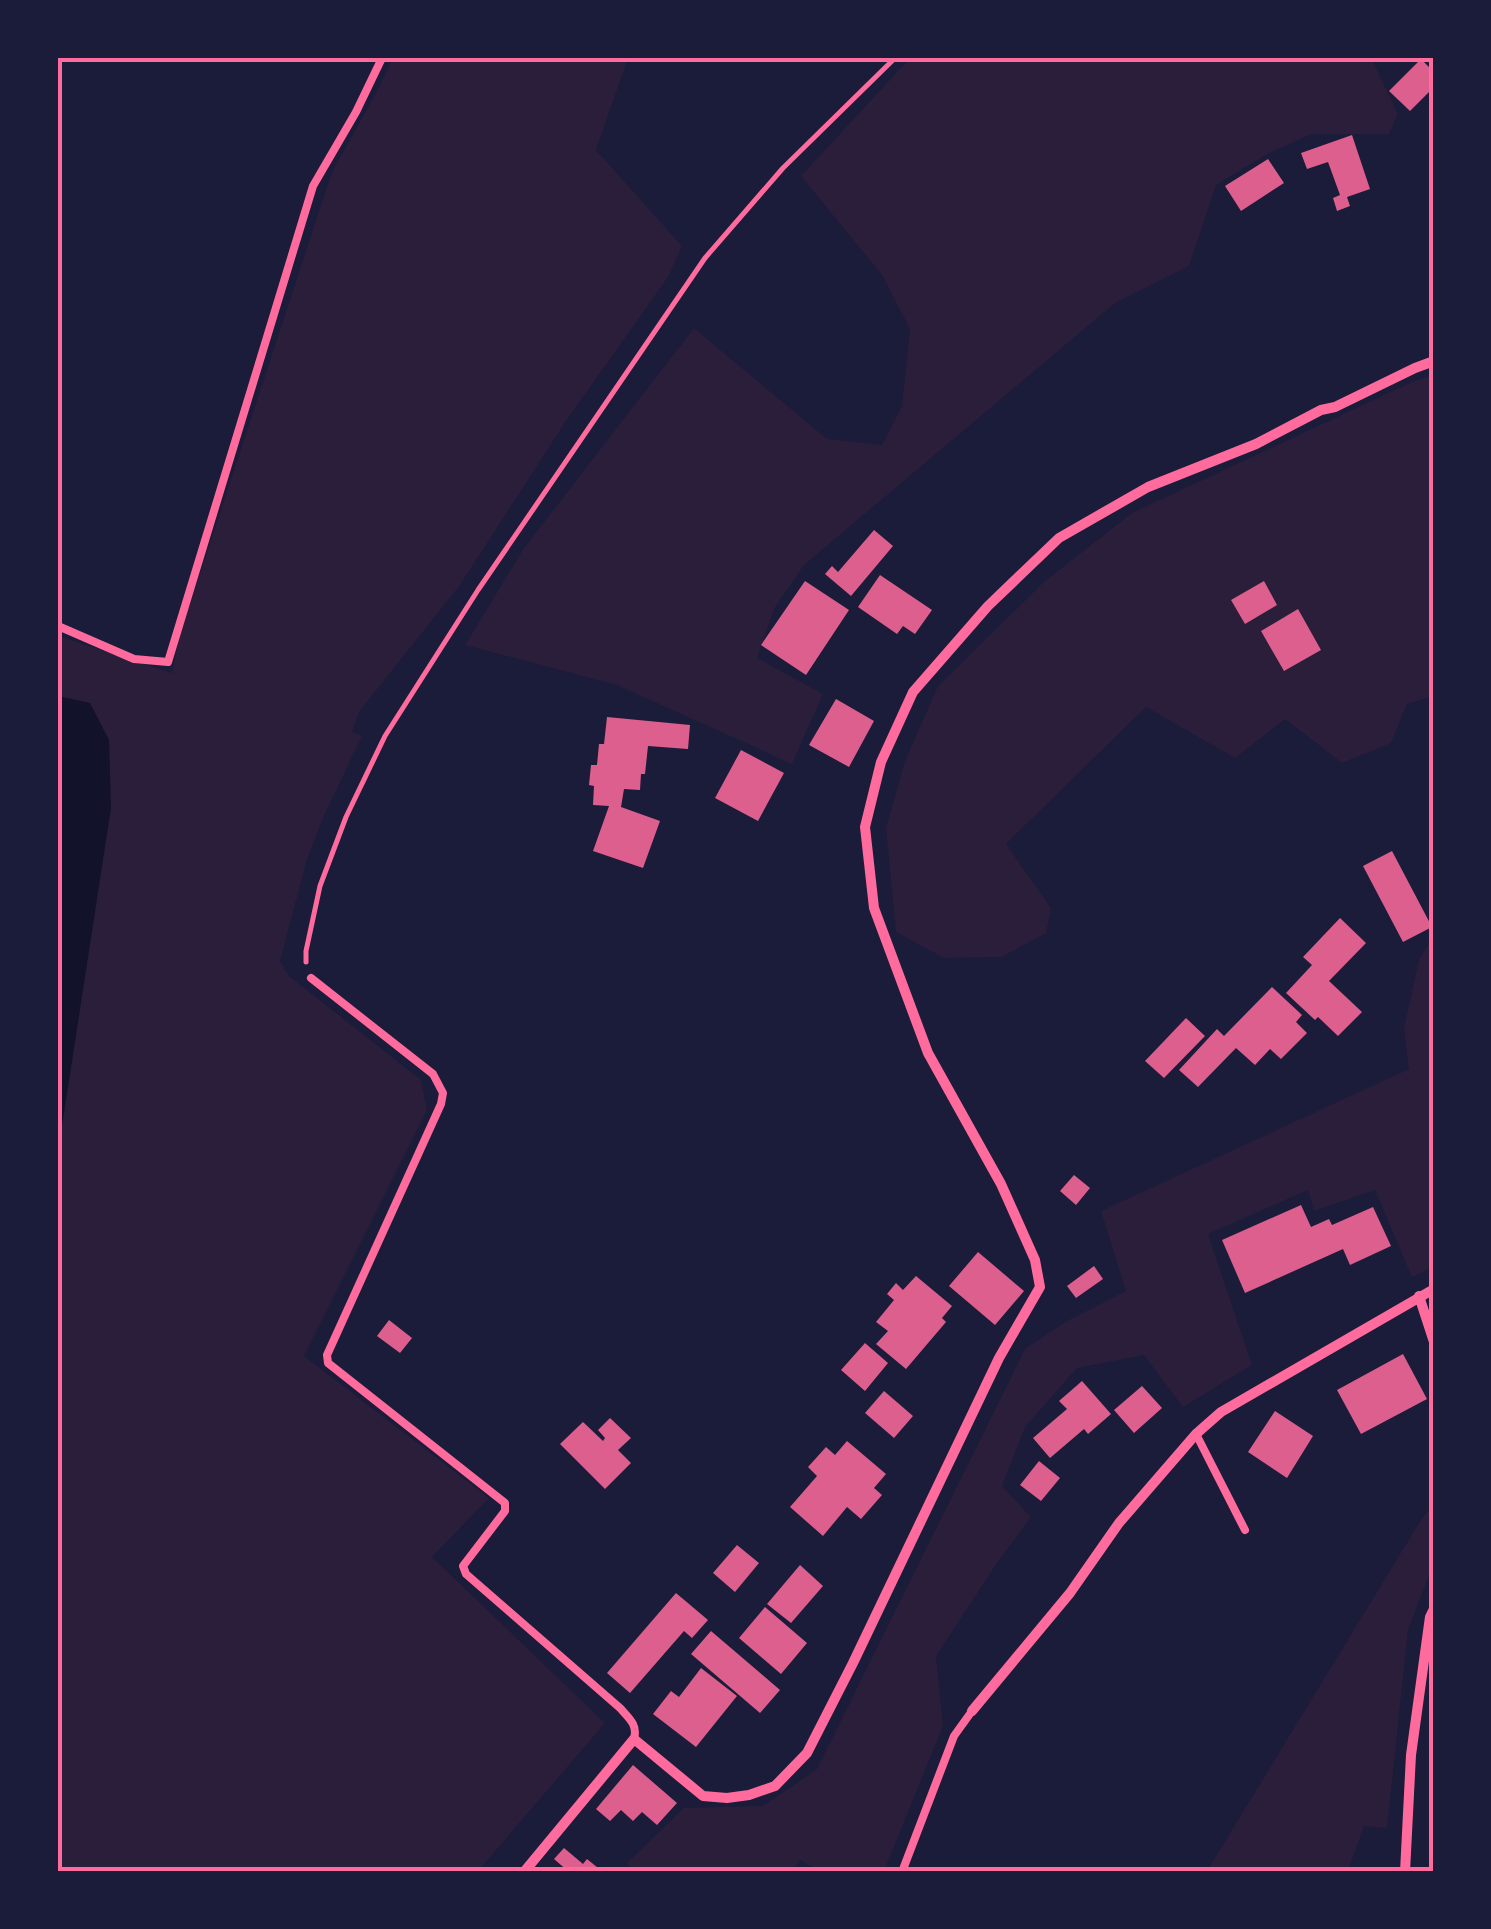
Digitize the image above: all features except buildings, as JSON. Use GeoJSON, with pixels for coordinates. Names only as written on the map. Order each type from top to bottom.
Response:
{"type":"FeatureCollection","features":[{"type":"Feature","properties":{"kind":"street"},"geometry":{"type":"LineString","coordinates":[[524,1872],[634,1739],[703,1796],[727,1798],[775,1786],[807,1753],[1000,1358],[1040,1287],[1035,1260],[1001,1184],[928,1052],[874,908],[865,828],[881,762],[913,692],[988,606],[1059,538],[1148,487],[1256,444],[1321,410],[1335,408],[1434,362]]}},
{"type":"Feature","properties":{"kind":"street"},"geometry":{"type":"LineString","coordinates":[[972,1711],[1070,1593],[1119,1522],[1196,1434],[1221,1412],[1434,1288]]}},
{"type":"Feature","properties":{"kind":"street"},"geometry":{"type":"LineString","coordinates":[[1420,1296],[1434,1342]]}},
{"type":"Feature","properties":{"kind":"street"},"geometry":{"type":"LineString","coordinates":[[1404,1872],[1411,1755],[1434,1609]]}},
{"type":"Feature","properties":{"kind":"lane"},"geometry":{"type":"LineString","coordinates":[[58,626],[134,659],[168,662],[312,186],[356,112],[382,58]]}},
{"type":"Feature","properties":{"kind":"lane"},"geometry":{"type":"LineString","coordinates":[[311,978],[433,1074],[442,1093],[326,1355],[328,1363],[505,1503],[505,1511],[463,1566],[466,1574],[620,1708],[632,1721],[634,1739]]}},
{"type":"Feature","properties":{"kind":"lane"},"geometry":{"type":"LineString","coordinates":[[1196,1434],[1244,1530]]}},
{"type":"Feature","properties":{"kind":"lane"},"geometry":{"type":"LineString","coordinates":[[902,1872],[954,1736],[972,1711]]}},
{"type":"Feature","properties":{"kind":"path"},"geometry":{"type":"LineString","coordinates":[[311,978],[306,971],[306,950],[320,886],[346,817],[385,736],[478,590],[704,258],[783,168],[894,58]]}},
{"type":"Feature","properties":{"kind":"shaded area"},"geometry":{"type":"Polygon","coordinates":[[[393,58],[628,58],[596,150],[682,246],[668,277],[568,418],[460,585],[359,712],[352,732],[362,736],[306,863],[280,961],[289,976],[421,1080],[427,1110],[304,1356],[489,1498],[432,1557],[605,1723],[478,1871],[58,1872],[58,636],[172,673],[180,635],[332,172],[393,58]]]}},
{"type":"Feature","properties":{"kind":"shaded area"},"geometry":{"type":"Polygon","coordinates":[[[910,58],[1371,58],[1398,114],[1389,134],[1311,134],[1269,153],[1216,185],[1189,266],[1115,303],[804,565],[774,609],[757,658],[823,694],[792,764],[617,685],[465,645],[524,548],[694,328],[827,439],[882,445],[902,406],[910,329],[882,275],[801,176],[910,58]]]}},
{"type":"Feature","properties":{"kind":"shaded area"},"geometry":{"type":"Polygon","coordinates":[[[1433,375],[1433,696],[1407,704],[1391,743],[1342,763],[1285,719],[1235,758],[1146,707],[1006,844],[1051,908],[1046,933],[1002,957],[944,958],[896,932],[886,828],[905,761],[938,686],[1045,581],[1132,513],[1433,375]]]}},
{"type":"Feature","properties":{"kind":"shaded area"},"geometry":{"type":"Polygon","coordinates":[[[58,696],[90,703],[109,740],[111,808],[58,1152],[58,696]]]}},
{"type":"Feature","properties":{"kind":"shaded area"},"geometry":{"type":"Polygon","coordinates":[[[1433,936],[1433,1267],[1412,1277],[1375,1190],[1314,1211],[1308,1190],[1208,1234],[1252,1365],[1183,1407],[1144,1355],[1077,1368],[1025,1427],[1002,1486],[1031,1517],[936,1656],[943,1726],[884,1871],[819,1871],[800,1860],[793,1871],[632,1871],[627,1863],[684,1808],[763,1806],[817,1769],[1025,1349],[1067,1321],[1126,1291],[1101,1211],[1409,1069],[1404,1028],[1419,960],[1433,936]]]}},
{"type":"Feature","properties":{"kind":"shaded area"},"geometry":{"type":"Polygon","coordinates":[[[1433,1504],[1433,1565],[1408,1630],[1387,1828],[1364,1826],[1348,1871],[1207,1871],[1419,1523],[1433,1504]]]}}]}
